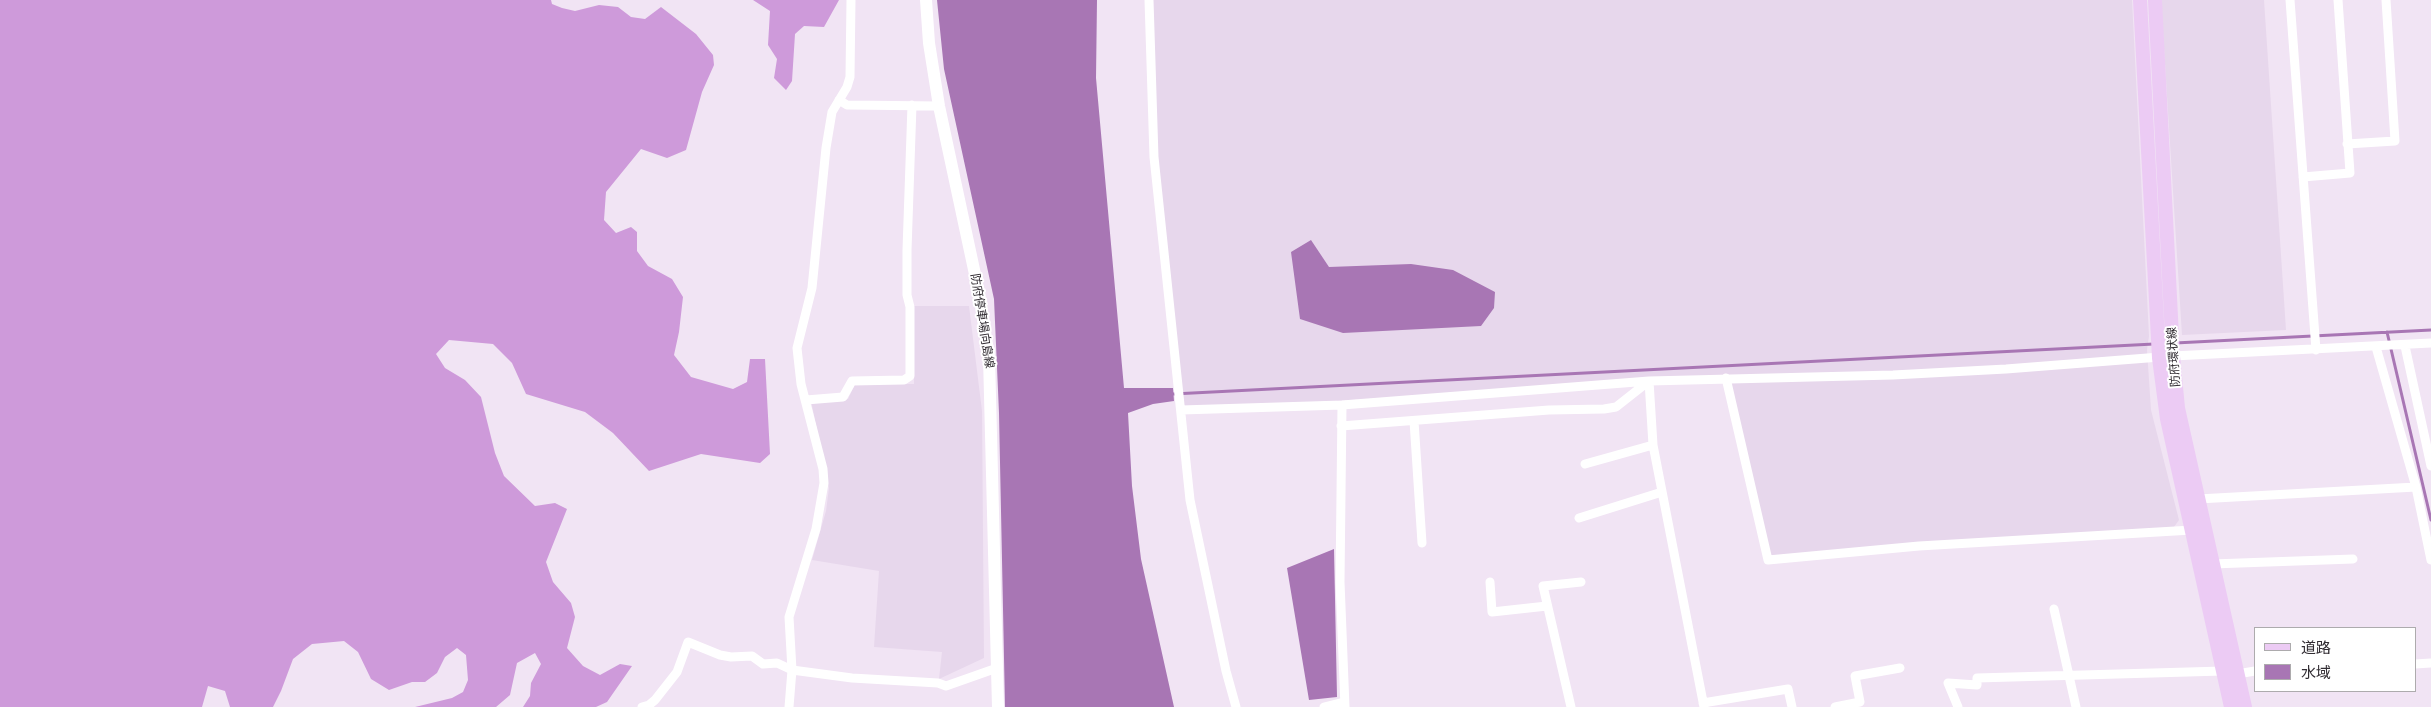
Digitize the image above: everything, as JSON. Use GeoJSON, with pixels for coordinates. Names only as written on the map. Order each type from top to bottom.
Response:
{"type":"FeatureCollection","features":[{"type":"Feature","properties":{"kind":"main road","name":"防府停車場向島線"},"geometry":{"type":"LineString","coordinates":[[926,0],[929,44],[939,106],[979,293],[989,357],[998,707]]}},
{"type":"Feature","properties":{"kind":"main road","name":"防府環状線"},"geometry":{"type":"LineString","coordinates":[[2140,0],[2159,358],[2167,419],[2231,707]]}},
{"type":"Feature","properties":{"kind":"main road","name":"防府環状線"},"geometry":{"type":"LineString","coordinates":[[2155,0],[2173,356],[2178,408],[2245,707]]}},
{"type":"Feature","properties":{"kind":"street"},"geometry":{"type":"LineString","coordinates":[[789,707],[792,670],[789,617],[816,529],[824,483],[823,469],[801,384],[797,348],[812,288],[826,148],[832,112],[847,87],[850,77],[851,0]]}},
{"type":"Feature","properties":{"kind":"street"},"geometry":{"type":"LineString","coordinates":[[1149,0],[1154,156],[1190,500],[1226,671],[1236,707]]}},
{"type":"Feature","properties":{"kind":"street"},"geometry":{"type":"LineString","coordinates":[[2290,0],[2316,350]]}},
{"type":"Feature","properties":{"kind":"street"},"geometry":{"type":"LineString","coordinates":[[2303,177],[2350,173],[2338,0]]}},
{"type":"Feature","properties":{"kind":"street"},"geometry":{"type":"LineString","coordinates":[[2348,144],[2395,140],[2386,0]]}},
{"type":"Feature","properties":{"kind":"street"},"geometry":{"type":"LineString","coordinates":[[839,100],[847,105],[939,106]]}},
{"type":"Feature","properties":{"kind":"street"},"geometry":{"type":"LineString","coordinates":[[806,400],[843,397],[852,381],[904,380],[910,376],[907,250],[912,106]]}},
{"type":"Feature","properties":{"kind":"street"},"geometry":{"type":"LineString","coordinates":[[1181,410],[1342,405],[1649,381],[1893,375],[2173,356],[2405,346],[2431,343]]}},
{"type":"Feature","properties":{"kind":"street"},"geometry":{"type":"LineString","coordinates":[[2405,346],[2431,466]]}},
{"type":"Feature","properties":{"kind":"street"},"geometry":{"type":"LineString","coordinates":[[2376,347],[2416,487],[2431,560]]}},
{"type":"Feature","properties":{"kind":"street"},"geometry":{"type":"LineString","coordinates":[[1726,378],[1768,560],[1919,546],[2192,530]]}},
{"type":"Feature","properties":{"kind":"street"},"geometry":{"type":"LineString","coordinates":[[1341,426],[1549,410],[1604,409],[1616,407],[1649,381]]}},
{"type":"Feature","properties":{"kind":"street"},"geometry":{"type":"LineString","coordinates":[[1649,381],[1652,445],[1704,705],[1788,689],[1792,707]]}},
{"type":"Feature","properties":{"kind":"street"},"geometry":{"type":"LineString","coordinates":[[1324,707],[1344,704],[1340,582],[1342,405]]}},
{"type":"Feature","properties":{"kind":"street"},"geometry":{"type":"LineString","coordinates":[[1414,420],[1422,542]]}},
{"type":"Feature","properties":{"kind":"street"},"geometry":{"type":"LineString","coordinates":[[1585,464],[1652,445]]}},
{"type":"Feature","properties":{"kind":"street"},"geometry":{"type":"LineString","coordinates":[[2198,499],[2416,487]]}},
{"type":"Feature","properties":{"kind":"street"},"geometry":{"type":"LineString","coordinates":[[1579,518],[1662,492]]}},
{"type":"Feature","properties":{"kind":"street"},"geometry":{"type":"LineString","coordinates":[[2212,564],[2353,559]]}},
{"type":"Feature","properties":{"kind":"street"},"geometry":{"type":"LineString","coordinates":[[1490,582],[1492,612],[1547,606]]}},
{"type":"Feature","properties":{"kind":"street"},"geometry":{"type":"LineString","coordinates":[[1571,707],[1543,586],[1581,582]]}},
{"type":"Feature","properties":{"kind":"street"},"geometry":{"type":"LineString","coordinates":[[2054,610],[2067,675],[2076,707]]}},
{"type":"Feature","properties":{"kind":"street"},"geometry":{"type":"LineString","coordinates":[[642,707],[649,705],[655,700],[677,672],[688,642],[720,655],[731,657],[752,656],[763,664],[777,663],[792,670],[852,678],[938,683],[946,686],[997,668]]}},
{"type":"Feature","properties":{"kind":"street"},"geometry":{"type":"LineString","coordinates":[[2416,664],[2431,663]]}},
{"type":"Feature","properties":{"kind":"street"},"geometry":{"type":"LineString","coordinates":[[1835,707],[1860,702],[1855,676],[1900,668]]}},
{"type":"Feature","properties":{"kind":"street"},"geometry":{"type":"LineString","coordinates":[[1958,707],[1948,683],[1977,685],[1977,678],[2223,671]]}},
{"type":"Feature","properties":{"kind":"street"},"geometry":{"type":"LineString","coordinates":[[2238,674],[2254,671]]}},
{"type":"Feature","properties":{"kind":"shaded area"},"geometry":{"type":"Polygon","coordinates":[[[0,0],[551,0],[552,4],[575,11],[599,5],[618,7],[631,17],[645,19],[661,7],[696,34],[713,55],[714,65],[702,92],[686,150],[667,158],[641,149],[606,192],[604,220],[616,233],[631,227],[637,232],[637,251],[648,266],[672,279],[683,297],[674,355],[691,377],[733,389],[747,382],[750,359],[765,359],[770,454],[760,463],[701,454],[649,471],[613,433],[585,412],[526,394],[512,363],[493,344],[449,340],[436,354],[445,368],[465,380],[481,397],[495,453],[504,476],[535,506],[555,503],[567,509],[546,562],[553,582],[571,603],[575,617],[567,648],[583,666],[600,675],[620,664],[632,666],[607,702],[596,707],[523,707],[530,696],[531,683],[541,664],[535,653],[517,663],[510,695],[496,707],[415,707],[452,698],[463,692],[468,680],[466,655],[457,648],[445,657],[437,673],[425,682],[412,682],[389,690],[371,679],[358,652],[344,641],[312,644],[293,659],[273,707],[230,707],[225,691],[208,686],[202,707],[0,707],[0,0]]]}},
{"type":"Feature","properties":{"kind":"shaded area"},"geometry":{"type":"Polygon","coordinates":[[[753,0],[839,0],[824,27],[804,26],[795,34],[792,81],[786,90],[774,78],[777,59],[768,45],[770,11],[753,0]]]}},
{"type":"Feature","properties":{"kind":"shaded area"},"geometry":{"type":"Polygon","coordinates":[[[1149,0],[2132,0],[2151,410],[2179,520],[2174,527],[1768,560],[1726,378],[1181,410],[1154,157],[1149,0]]]}},
{"type":"Feature","properties":{"kind":"shaded area"},"geometry":{"type":"Polygon","coordinates":[[[2161,0],[2264,0],[2286,330],[2182,335],[2161,0]]]}},
{"type":"Feature","properties":{"kind":"shaded area"},"geometry":{"type":"Polygon","coordinates":[[[914,306],[969,306],[982,411],[984,658],[939,679],[942,652],[874,647],[879,571],[812,560],[826,511],[829,488],[811,401],[848,399],[855,384],[914,384],[914,306]]]}},
{"type":"Feature","properties":{"kind":"water"},"geometry":{"type":"Polygon","coordinates":[[[937,0],[1097,0],[1096,78],[1124,388],[1173,388],[1174,401],[1153,404],[1128,413],[1132,486],[1141,559],[1174,707],[1005,707],[999,413],[994,299],[944,69],[937,0]]]}},
{"type":"Feature","properties":{"kind":"water"},"geometry":{"type":"Polygon","coordinates":[[[1311,240],[1329,267],[1411,264],[1453,270],[1495,292],[1494,308],[1481,326],[1343,333],[1300,319],[1291,252],[1311,240]]]}},
{"type":"Feature","properties":{"kind":"water"},"geometry":{"type":"Polygon","coordinates":[[[1334,549],[1337,697],[1309,700],[1287,568],[1334,549]]]}},
{"type":"Feature","properties":{"kind":"waterway"},"geometry":{"type":"LineString","coordinates":[[2175,343],[2431,330]]}},
{"type":"Feature","properties":{"kind":"waterway"},"geometry":{"type":"LineString","coordinates":[[2387,332],[2431,520]]}},
{"type":"Feature","properties":{"kind":"waterway"},"geometry":{"type":"LineString","coordinates":[[1173,394],[2154,344]]}}]}
